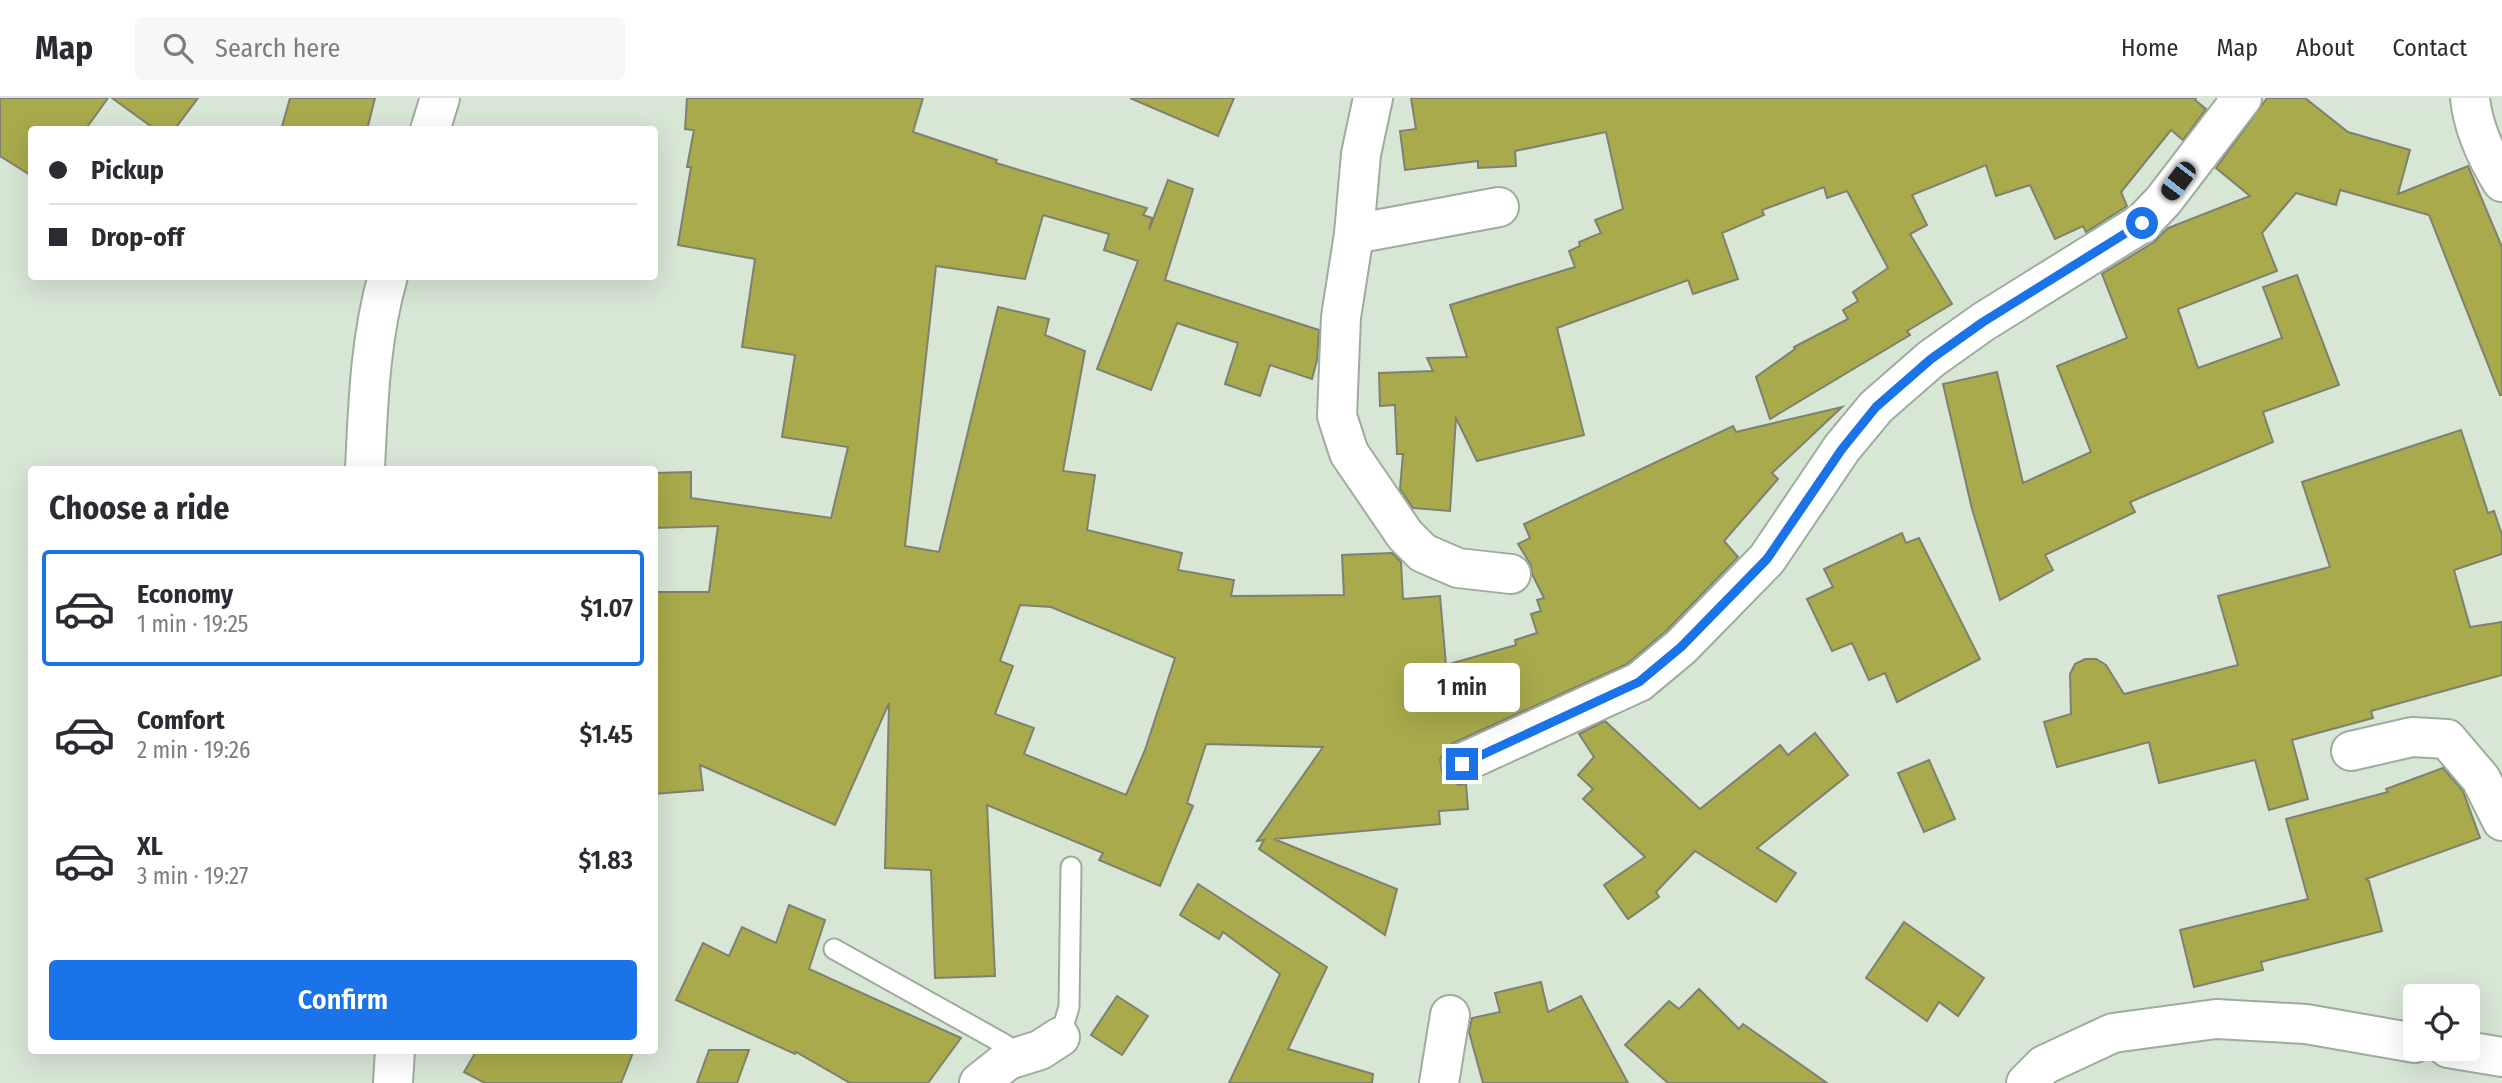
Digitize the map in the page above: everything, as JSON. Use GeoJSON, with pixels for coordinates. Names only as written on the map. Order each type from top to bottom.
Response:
{"type":"FeatureCollection","features":[{"type":"Feature","properties":{"kind":"street"},"geometry":{"type":"LineString","coordinates":[[431,126],[440,98]]}},
{"type":"Feature","properties":{"kind":"street"},"geometry":{"type":"LineString","coordinates":[[1373,98],[1361,154],[1354,234],[1341,317],[1336,416],[1349,453],[1405,535],[1423,553],[1458,568],[1511,574]]}},
{"type":"Feature","properties":{"kind":"street"},"geometry":{"type":"LineString","coordinates":[[1462,764],[1639,682],[1681,647],[1767,559],[1842,449],[1876,407],[1931,359],[1983,322],[2142,223],[2163,201],[2242,98]]}},
{"type":"Feature","properties":{"kind":"street"},"geometry":{"type":"LineString","coordinates":[[2470,98],[2472,115],[2488,160],[2502,182]]}},
{"type":"Feature","properties":{"kind":"street"},"geometry":{"type":"LineString","coordinates":[[1354,234],[1499,207]]}},
{"type":"Feature","properties":{"kind":"street"},"geometry":{"type":"LineString","coordinates":[[365,466],[368,402],[387,280]]}},
{"type":"Feature","properties":{"kind":"street"},"geometry":{"type":"LineString","coordinates":[[2351,751],[2412,737],[2447,739],[2481,779],[2502,821]]}},
{"type":"Feature","properties":{"kind":"street"},"geometry":{"type":"LineString","coordinates":[[1439,1083],[1450,1015]]}},
{"type":"Feature","properties":{"kind":"street"},"geometry":{"type":"LineString","coordinates":[[2026,1083],[2044,1065],[2113,1032],[2216,1018],[2306,1024],[2403,1041]]}},
{"type":"Feature","properties":{"kind":"street"},"geometry":{"type":"LineString","coordinates":[[979,1083],[1008,1060],[1040,1049],[1060,1037]]}},
{"type":"Feature","properties":{"kind":"street"},"geometry":{"type":"LineString","coordinates":[[2480,1053],[2502,1057]]}},
{"type":"Feature","properties":{"kind":"street"},"geometry":{"type":"LineString","coordinates":[[393,1083],[395,1054]]}},
{"type":"Feature","properties":{"kind":"lane"},"geometry":{"type":"LineString","coordinates":[[1060,1037],[1069,1007],[1072,867]]}},
{"type":"Feature","properties":{"kind":"lane"},"geometry":{"type":"LineString","coordinates":[[834,949],[1020,1055]]}},
{"type":"Feature","properties":{"kind":"building"},"geometry":{"type":"Polygon","coordinates":[[[0,98],[108,98],[88,126],[28,126],[28,174],[0,156],[0,98]]]}},
{"type":"Feature","properties":{"kind":"building"},"geometry":{"type":"Polygon","coordinates":[[[112,98],[198,98],[177,126],[150,126],[112,98]]]}},
{"type":"Feature","properties":{"kind":"building"},"geometry":{"type":"Polygon","coordinates":[[[290,98],[375,98],[368,126],[282,126],[290,98]]]}},
{"type":"Feature","properties":{"kind":"building"},"geometry":{"type":"Polygon","coordinates":[[[687,98],[923,98],[913,132],[997,160],[996,163],[1147,208],[1143,215],[1152,218],[1149,230],[1168,180],[1193,189],[1165,280],[1319,330],[1317,360],[1312,379],[1270,365],[1260,396],[1225,384],[1238,343],[1177,323],[1151,390],[1097,369],[1138,261],[1104,250],[1109,234],[1043,215],[1025,279],[936,266],[905,546],[939,552],[998,307],[1049,319],[1045,335],[1085,351],[1063,471],[1095,475],[1087,530],[1182,553],[1178,570],[1234,580],[1231,596],[1344,595],[1342,555],[1392,553],[1401,562],[1403,599],[1440,596],[1446,665],[1516,645],[1515,640],[1537,633],[1531,614],[1541,611],[1537,600],[1544,598],[1532,574],[1531,565],[1518,544],[1530,538],[1524,524],[1733,426],[1736,432],[1842,407],[1772,473],[1778,479],[1724,541],[1738,557],[1666,631],[1627,664],[1453,743],[1445,750],[1440,760],[1442,771],[1450,781],[1459,785],[1466,784],[1468,809],[1439,811],[1440,824],[1274,839],[1397,889],[1385,935],[1259,849],[1264,840],[1257,841],[1323,747],[1206,744],[1187,803],[1193,806],[1160,886],[1099,860],[1103,853],[987,805],[995,976],[935,978],[931,870],[885,868],[889,703],[835,825],[700,765],[703,790],[658,794],[658,592],[709,592],[718,526],[658,528],[658,473],[691,472],[691,498],[831,518],[848,447],[782,437],[795,355],[742,347],[755,259],[678,245],[691,167],[687,167],[694,130],[685,129],[687,98]],[[1020,605],[1000,661],[1013,666],[995,714],[1034,728],[1024,754],[1126,795],[1145,750],[1175,658],[1051,607],[1020,605]]]}},
{"type":"Feature","properties":{"kind":"building"},"geometry":{"type":"Polygon","coordinates":[[[1130,98],[1234,98],[1218,136],[1130,98]]]}},
{"type":"Feature","properties":{"kind":"building"},"geometry":{"type":"Polygon","coordinates":[[[1411,98],[2196,98],[2206,109],[2183,140],[2171,130],[2121,192],[2127,206],[2086,232],[2083,226],[2055,239],[2030,185],[1996,196],[1986,165],[1912,195],[1927,225],[1910,234],[1952,304],[1907,331],[1910,335],[1770,419],[1756,377],[1795,349],[1794,347],[1848,319],[1843,310],[1858,301],[1853,292],[1888,268],[1847,191],[1827,198],[1824,187],[1762,210],[1764,215],[1722,233],[1738,279],[1693,294],[1688,280],[1557,328],[1584,435],[1477,461],[1456,418],[1450,511],[1413,508],[1400,489],[1403,454],[1397,454],[1395,405],[1380,406],[1379,373],[1433,371],[1427,358],[1467,357],[1450,305],[1575,267],[1569,251],[1580,246],[1579,242],[1601,233],[1595,220],[1623,209],[1606,132],[1515,151],[1516,166],[1478,168],[1478,161],[1405,170],[1400,131],[1416,129],[1411,98]]]}},
{"type":"Feature","properties":{"kind":"building"},"geometry":{"type":"Polygon","coordinates":[[[2267,98],[2305,98],[2348,132],[2410,150],[2398,194],[2468,166],[2502,247],[2502,395],[2429,215],[2340,190],[2336,205],[2296,193],[2262,233],[2277,271],[2178,309],[2198,368],[2282,338],[2263,287],[2297,275],[2339,385],[2263,412],[2273,442],[2130,502],[2135,512],[2045,555],[2053,570],[2000,600],[1972,509],[1943,384],[1997,372],[2023,483],[2091,452],[2057,366],[2127,338],[2102,274],[2154,242],[2168,228],[2250,196],[2216,168],[2267,98]]]}},
{"type":"Feature","properties":{"kind":"building"},"geometry":{"type":"Polygon","coordinates":[[[2461,430],[2488,513],[2494,511],[2502,535],[2502,554],[2454,570],[2470,627],[2502,622],[2502,675],[2371,711],[2373,718],[2292,740],[2308,799],[2269,810],[2255,760],[2159,783],[2149,742],[2057,767],[2044,722],[2071,714],[2070,674],[2075,664],[2085,659],[2096,659],[2106,665],[2124,694],[2238,665],[2218,596],[2330,567],[2302,482],[2461,430]]]}},
{"type":"Feature","properties":{"kind":"building"},"geometry":{"type":"Polygon","coordinates":[[[1902,533],[1906,543],[1919,538],[1980,659],[1897,702],[1885,673],[1869,680],[1852,643],[1832,651],[1807,599],[1833,587],[1824,569],[1902,533]]]}},
{"type":"Feature","properties":{"kind":"building"},"geometry":{"type":"Polygon","coordinates":[[[1605,721],[1700,809],[1780,745],[1788,755],[1815,733],[1848,775],[1757,848],[1796,873],[1776,902],[1695,851],[1656,892],[1659,897],[1628,919],[1604,885],[1645,857],[1583,799],[1593,789],[1578,775],[1594,757],[1579,734],[1605,721]]]}},
{"type":"Feature","properties":{"kind":"building"},"geometry":{"type":"Polygon","coordinates":[[[1929,760],[1955,819],[1924,832],[1898,773],[1929,760]]]}},
{"type":"Feature","properties":{"kind":"building"},"geometry":{"type":"Polygon","coordinates":[[[2443,768],[2463,791],[2480,838],[2366,879],[2369,881],[2382,931],[2261,962],[2263,970],[2194,987],[2180,930],[2308,899],[2286,819],[2388,792],[2386,789],[2443,768]]]}},
{"type":"Feature","properties":{"kind":"building"},"geometry":{"type":"Polygon","coordinates":[[[1198,884],[1327,967],[1288,1049],[1373,1074],[1372,1083],[1229,1083],[1280,974],[1223,932],[1219,939],[1180,915],[1198,884]]]}},
{"type":"Feature","properties":{"kind":"building"},"geometry":{"type":"Polygon","coordinates":[[[789,905],[825,920],[809,969],[961,1038],[928,1083],[850,1083],[796,1052],[795,1054],[676,1000],[703,943],[729,956],[742,927],[776,943],[789,905]]]}},
{"type":"Feature","properties":{"kind":"building"},"geometry":{"type":"Polygon","coordinates":[[[1904,922],[1984,978],[1958,1016],[1939,1002],[1927,1021],[1866,978],[1904,922]]]}},
{"type":"Feature","properties":{"kind":"building"},"geometry":{"type":"Polygon","coordinates":[[[1541,982],[1548,1012],[1581,996],[1628,1083],[1483,1083],[1469,1032],[1472,1018],[1500,1012],[1495,993],[1541,982]]]}},
{"type":"Feature","properties":{"kind":"building"},"geometry":{"type":"Polygon","coordinates":[[[1699,989],[1739,1029],[1743,1024],[1827,1083],[1668,1083],[1625,1045],[1669,1001],[1679,1009],[1699,989]]]}},
{"type":"Feature","properties":{"kind":"building"},"geometry":{"type":"Polygon","coordinates":[[[1117,996],[1148,1016],[1122,1055],[1091,1035],[1117,996]]]}},
{"type":"Feature","properties":{"kind":"building"},"geometry":{"type":"Polygon","coordinates":[[[709,1050],[749,1050],[737,1083],[697,1083],[709,1050]]]}},
{"type":"Feature","properties":{"kind":"building"},"geometry":{"type":"Polygon","coordinates":[[[475,1054],[632,1054],[621,1083],[485,1083],[464,1072],[475,1054]]]}},
{"type":"Feature","properties":{"kind":"route"},"geometry":{"type":"LineString","coordinates":[[1462,764],[1639,682],[1681,647],[1767,559],[1842,449],[1876,407],[1931,359],[1983,322],[2142,223]]}}]}
